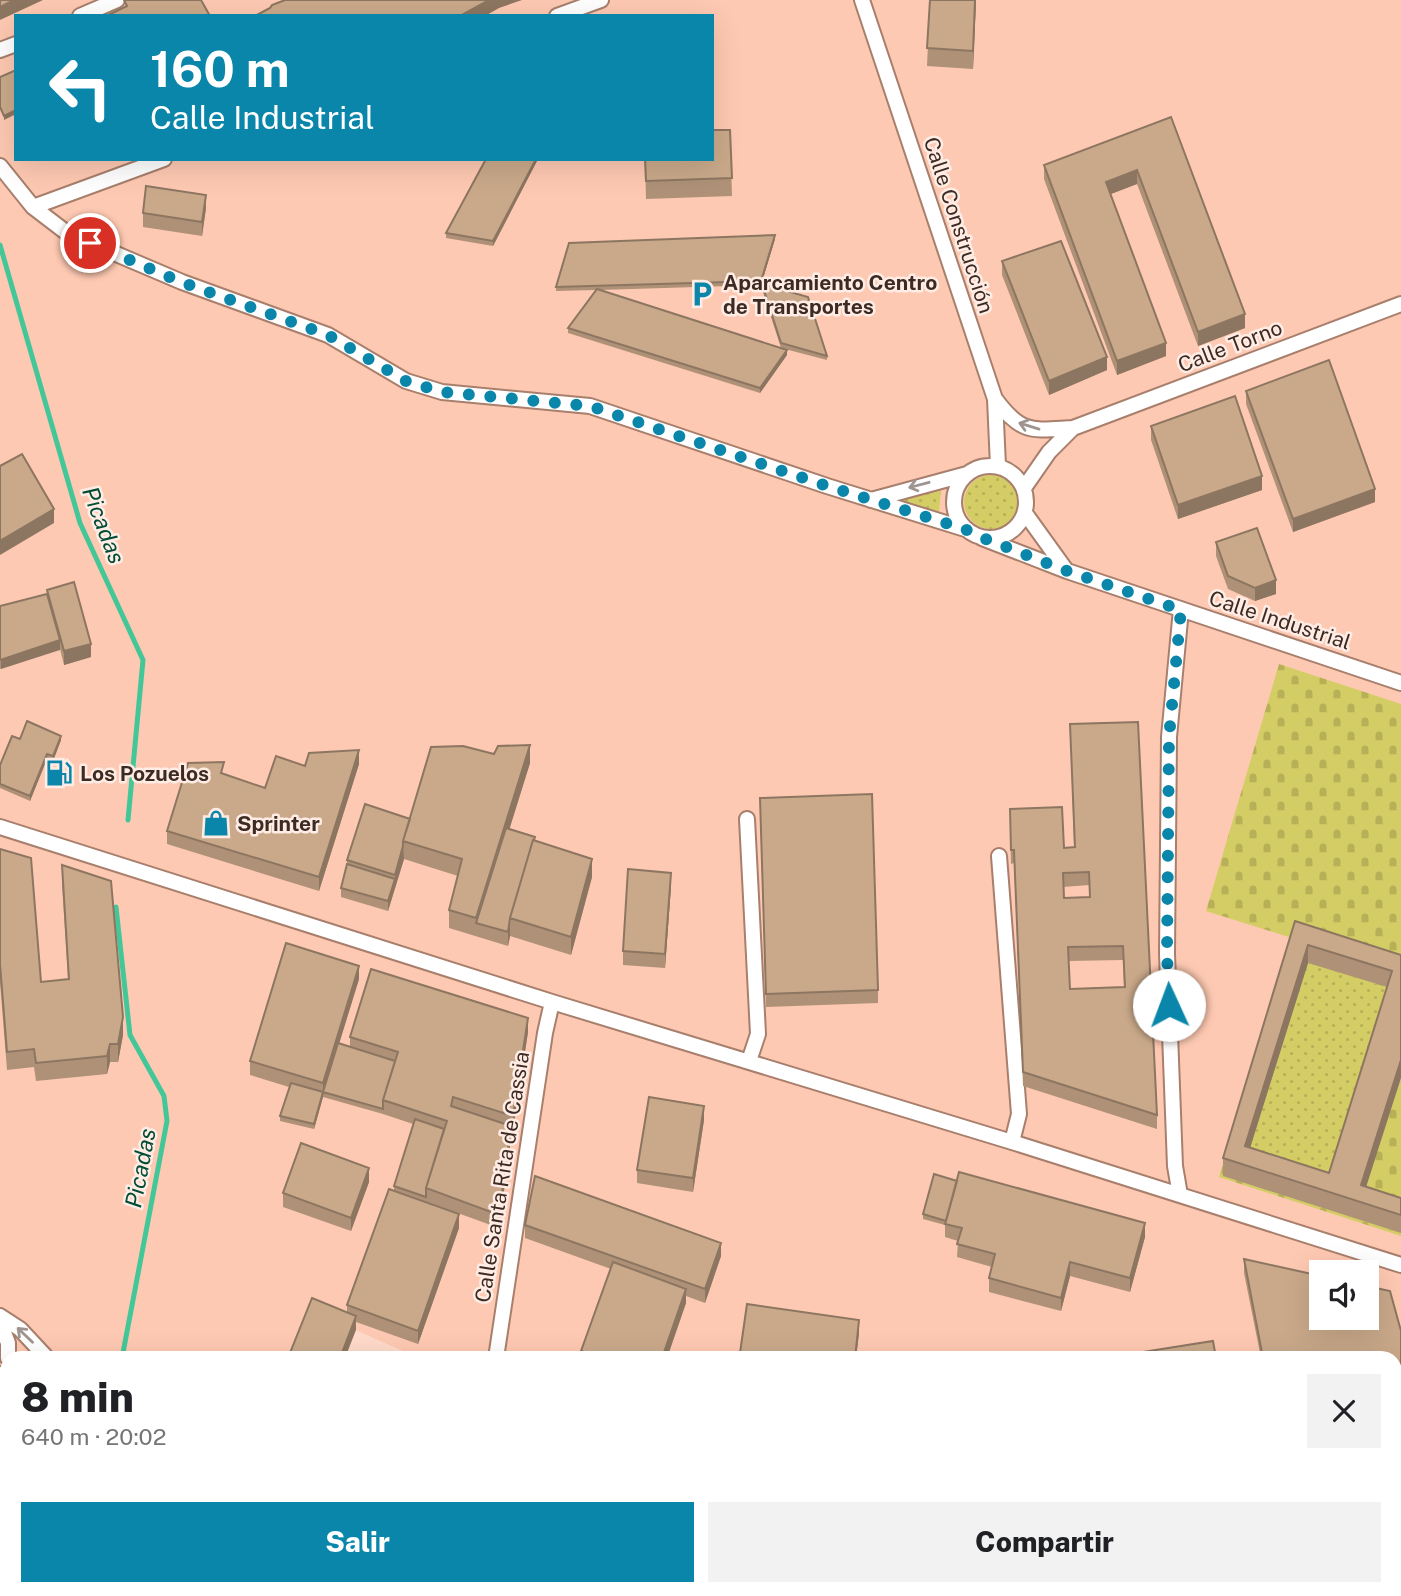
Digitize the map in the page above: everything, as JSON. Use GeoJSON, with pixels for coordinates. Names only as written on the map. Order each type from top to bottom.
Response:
{"type":"FeatureCollection","features":[{"type":"Feature","properties":{"kind":"street"},"geometry":{"type":"LineString","coordinates":[[85,14],[117,0]]}},
{"type":"Feature","properties":{"kind":"street"},"geometry":{"type":"LineString","coordinates":[[563,14],[601,0]]}},
{"type":"Feature","properties":{"kind":"street","name":"Calle Construcción"},"geometry":{"type":"LineString","coordinates":[[862,0],[995,399],[998,466]]}},
{"type":"Feature","properties":{"kind":"street"},"geometry":{"type":"LineString","coordinates":[[33,207],[159,161]]}},
{"type":"Feature","properties":{"kind":"street"},"geometry":{"type":"LineString","coordinates":[[0,166],[33,207],[67,233],[181,282],[328,335],[406,381],[442,392],[590,406],[965,529],[982,538],[1003,536],[1020,523],[1025,513],[1026,500],[1024,488],[1018,478],[998,466],[976,468],[967,474],[954,495],[954,508],[965,529]]}},
{"type":"Feature","properties":{"kind":"street","name":"Calle Torno"},"geometry":{"type":"LineString","coordinates":[[995,399],[1010,419],[1033,430],[1073,428],[1401,304]]}},
{"type":"Feature","properties":{"kind":"street","name":"Calle Torno"},"geometry":{"type":"LineString","coordinates":[[1024,488],[1049,452],[1073,428]]}},
{"type":"Feature","properties":{"kind":"street"},"geometry":{"type":"LineString","coordinates":[[871,500],[967,474]]}},
{"type":"Feature","properties":{"kind":"street"},"geometry":{"type":"LineString","coordinates":[[1025,513],[1067,571]]}},
{"type":"Feature","properties":{"kind":"street","name":"Calle Industrial"},"geometry":{"type":"LineString","coordinates":[[982,538],[1067,571],[1401,683]]}},
{"type":"Feature","properties":{"kind":"street"},"geometry":{"type":"LineString","coordinates":[[1180,1195],[1175,1166],[1167,940],[1169,737],[1181,610]]}},
{"type":"Feature","properties":{"kind":"street"},"geometry":{"type":"LineString","coordinates":[[747,819],[758,1034],[749,1061]]}},
{"type":"Feature","properties":{"kind":"street"},"geometry":{"type":"LineString","coordinates":[[0,827],[552,1002],[1012,1142],[1401,1265]]}},
{"type":"Feature","properties":{"kind":"street"},"geometry":{"type":"LineString","coordinates":[[999,856],[1019,1114],[1012,1142]]}},
{"type":"Feature","properties":{"kind":"street","name":"Calle Santa Rita de Cassia"},"geometry":{"type":"LineString","coordinates":[[497,1351],[552,1002]]}},
{"type":"Feature","properties":{"kind":"street"},"geometry":{"type":"LineString","coordinates":[[0,1316],[20,1329],[40,1351]]}},
{"type":"Feature","properties":{"kind":"street"},"geometry":{"type":"LineString","coordinates":[[0,1322],[8,1343],[8,1351]]}},
{"type":"Feature","properties":{"kind":"shaded area"},"geometry":{"type":"Polygon","coordinates":[[[0,0],[1401,0],[1401,1351],[403,1351],[319,1314],[303,1351],[0,1351],[0,0]]]}},
{"type":"Feature","properties":{"kind":"green space"},"geometry":{"type":"Polygon","coordinates":[[[991,475],[1010,483],[1018,502],[1010,521],[991,529],[972,521],[964,502],[972,483],[991,475]]]}},
{"type":"Feature","properties":{"kind":"green space"},"geometry":{"type":"Polygon","coordinates":[[[938,486],[941,490],[939,512],[936,515],[904,502],[905,495],[938,486]]]}},
{"type":"Feature","properties":{"kind":"green space"},"geometry":{"type":"Polygon","coordinates":[[[1279,664],[1401,704],[1401,1236],[1219,1177],[1292,938],[1206,911],[1279,664]]]}},
{"type":"Feature","properties":{"kind":"green space"},"geometry":{"type":"Polygon","coordinates":[[[1308,963],[1392,989],[1329,1191],[1245,1164],[1308,963]]]}},
{"type":"Feature","properties":{"kind":"building"},"geometry":{"type":"Polygon","coordinates":[[[0,0],[14,0],[0,7],[0,0]]]}},
{"type":"Feature","properties":{"kind":"building"},"geometry":{"type":"Polygon","coordinates":[[[124,0],[201,0],[209,14],[110,14],[127,6],[124,0]]]}},
{"type":"Feature","properties":{"kind":"building"},"geometry":{"type":"Polygon","coordinates":[[[285,0],[489,0],[464,14],[259,14],[285,0]]]}},
{"type":"Feature","properties":{"kind":"building"},"geometry":{"type":"Polygon","coordinates":[[[930,0],[975,0],[973,51],[927,48],[930,0]]]}},
{"type":"Feature","properties":{"kind":"building"},"geometry":{"type":"Polygon","coordinates":[[[14,71],[14,111],[4,116],[0,107],[0,77],[14,71]]]}},
{"type":"Feature","properties":{"kind":"building"},"geometry":{"type":"Polygon","coordinates":[[[1171,117],[1245,314],[1198,332],[1137,170],[1106,182],[1166,343],[1117,361],[1044,165],[1171,117]]]}},
{"type":"Feature","properties":{"kind":"building"},"geometry":{"type":"Polygon","coordinates":[[[714,130],[730,130],[732,178],[646,181],[645,161],[714,161],[714,130]]]}},
{"type":"Feature","properties":{"kind":"building"},"geometry":{"type":"Polygon","coordinates":[[[485,161],[535,161],[493,241],[446,233],[485,161]]]}},
{"type":"Feature","properties":{"kind":"building"},"geometry":{"type":"Polygon","coordinates":[[[146,186],[206,195],[202,222],[143,213],[146,186]]]}},
{"type":"Feature","properties":{"kind":"building"},"geometry":{"type":"Polygon","coordinates":[[[775,235],[761,281],[556,287],[569,243],[775,235]]]}},
{"type":"Feature","properties":{"kind":"building"},"geometry":{"type":"Polygon","coordinates":[[[1061,241],[1107,357],[1049,381],[1002,261],[1061,241]]]}},
{"type":"Feature","properties":{"kind":"building"},"geometry":{"type":"Polygon","coordinates":[[[762,284],[808,297],[827,356],[781,343],[762,284]]]}},
{"type":"Feature","properties":{"kind":"building"},"geometry":{"type":"Polygon","coordinates":[[[597,289],[787,350],[760,388],[568,328],[597,289]]]}},
{"type":"Feature","properties":{"kind":"building"},"geometry":{"type":"Polygon","coordinates":[[[1329,360],[1375,489],[1293,519],[1246,391],[1329,360]]]}},
{"type":"Feature","properties":{"kind":"building"},"geometry":{"type":"Polygon","coordinates":[[[1235,396],[1262,476],[1178,505],[1151,426],[1235,396]]]}},
{"type":"Feature","properties":{"kind":"building"},"geometry":{"type":"Polygon","coordinates":[[[22,454],[54,509],[0,541],[0,466],[22,454]]]}},
{"type":"Feature","properties":{"kind":"building"},"geometry":{"type":"Polygon","coordinates":[[[1257,528],[1276,580],[1255,588],[1228,576],[1216,542],[1257,528]]]}},
{"type":"Feature","properties":{"kind":"building"},"geometry":{"type":"Polygon","coordinates":[[[74,582],[91,644],[64,651],[47,590],[74,582]]]}},
{"type":"Feature","properties":{"kind":"building"},"geometry":{"type":"Polygon","coordinates":[[[47,594],[60,640],[0,660],[0,606],[47,594]]]}},
{"type":"Feature","properties":{"kind":"building"},"geometry":{"type":"Polygon","coordinates":[[[27,721],[61,736],[53,756],[47,754],[30,796],[0,784],[0,765],[12,736],[20,739],[27,721]]]}},
{"type":"Feature","properties":{"kind":"building"},"geometry":{"type":"Polygon","coordinates":[[[1138,722],[1157,1115],[1023,1072],[1010,809],[1062,807],[1064,848],[1075,847],[1070,724],[1138,722]],[[1089,872],[1063,873],[1064,898],[1090,897],[1089,872]],[[1123,946],[1068,947],[1070,989],[1125,987],[1123,946]]]}},
{"type":"Feature","properties":{"kind":"building"},"geometry":{"type":"Polygon","coordinates":[[[530,745],[476,918],[449,910],[462,859],[403,841],[431,747],[463,746],[494,754],[498,746],[530,745]]]}},
{"type":"Feature","properties":{"kind":"building"},"geometry":{"type":"Polygon","coordinates":[[[359,750],[319,877],[167,831],[188,763],[224,762],[221,773],[265,788],[276,756],[305,766],[309,753],[359,750]]]}},
{"type":"Feature","properties":{"kind":"building"},"geometry":{"type":"Polygon","coordinates":[[[872,794],[878,990],[766,994],[760,798],[872,794]]]}},
{"type":"Feature","properties":{"kind":"building"},"geometry":{"type":"Polygon","coordinates":[[[365,804],[410,819],[395,875],[347,860],[365,804]]]}},
{"type":"Feature","properties":{"kind":"building"},"geometry":{"type":"Polygon","coordinates":[[[506,828],[535,837],[508,932],[476,923],[506,828]]]}},
{"type":"Feature","properties":{"kind":"building"},"geometry":{"type":"Polygon","coordinates":[[[533,840],[592,859],[571,937],[510,918],[533,840]]]}},
{"type":"Feature","properties":{"kind":"building"},"geometry":{"type":"Polygon","coordinates":[[[0,849],[31,858],[41,982],[69,979],[62,865],[111,881],[123,1017],[118,1044],[110,1044],[107,1056],[36,1063],[34,1049],[7,1052],[0,964],[0,849]]]}},
{"type":"Feature","properties":{"kind":"building"},"geometry":{"type":"Polygon","coordinates":[[[347,864],[395,879],[388,901],[341,888],[347,864]]]}},
{"type":"Feature","properties":{"kind":"building"},"geometry":{"type":"Polygon","coordinates":[[[628,869],[671,873],[665,954],[623,951],[628,869]]]}},
{"type":"Feature","properties":{"kind":"building"},"geometry":{"type":"Polygon","coordinates":[[[1295,921],[1401,955],[1401,1060],[1361,1185],[1401,1198],[1401,1215],[1223,1158],[1295,921]],[[1308,945],[1245,1146],[1329,1173],[1392,971],[1308,945]]]}},
{"type":"Feature","properties":{"kind":"building"},"geometry":{"type":"Polygon","coordinates":[[[286,943],[359,966],[323,1083],[250,1061],[286,943]]]}},
{"type":"Feature","properties":{"kind":"building"},"geometry":{"type":"Polygon","coordinates":[[[371,969],[528,1018],[513,1116],[453,1097],[451,1106],[511,1126],[499,1215],[426,1188],[447,1121],[383,1100],[398,1052],[350,1037],[371,969]]]}},
{"type":"Feature","properties":{"kind":"building"},"geometry":{"type":"Polygon","coordinates":[[[338,1043],[395,1061],[383,1100],[383,1109],[323,1092],[338,1043]]]}},
{"type":"Feature","properties":{"kind":"building"},"geometry":{"type":"Polygon","coordinates":[[[291,1083],[323,1092],[314,1124],[280,1116],[291,1083]]]}},
{"type":"Feature","properties":{"kind":"building"},"geometry":{"type":"Polygon","coordinates":[[[649,1097],[704,1106],[693,1178],[637,1170],[649,1097]]]}},
{"type":"Feature","properties":{"kind":"building"},"geometry":{"type":"Polygon","coordinates":[[[415,1119],[444,1129],[426,1188],[426,1197],[394,1186],[415,1119]]]}},
{"type":"Feature","properties":{"kind":"building"},"geometry":{"type":"Polygon","coordinates":[[[301,1143],[369,1168],[351,1218],[283,1193],[301,1143]]]}},
{"type":"Feature","properties":{"kind":"building"},"geometry":{"type":"Polygon","coordinates":[[[959,1172],[1145,1223],[1130,1278],[1070,1262],[1061,1298],[989,1278],[995,1254],[957,1244],[962,1228],[945,1224],[959,1172]]]}},
{"type":"Feature","properties":{"kind":"building"},"geometry":{"type":"Polygon","coordinates":[[[934,1174],[957,1181],[946,1221],[923,1214],[934,1174]]]}},
{"type":"Feature","properties":{"kind":"building"},"geometry":{"type":"Polygon","coordinates":[[[535,1176],[721,1243],[705,1289],[525,1225],[535,1176]]]}},
{"type":"Feature","properties":{"kind":"building"},"geometry":{"type":"Polygon","coordinates":[[[389,1189],[459,1214],[418,1331],[347,1305],[389,1189]]]}},
{"type":"Feature","properties":{"kind":"building"},"geometry":{"type":"Polygon","coordinates":[[[1244,1259],[1309,1273],[1309,1330],[1379,1330],[1379,1289],[1390,1291],[1401,1331],[1401,1351],[1262,1351],[1244,1259]]]}},
{"type":"Feature","properties":{"kind":"building"},"geometry":{"type":"Polygon","coordinates":[[[613,1262],[686,1289],[664,1351],[581,1351],[613,1262]]]}},
{"type":"Feature","properties":{"kind":"building"},"geometry":{"type":"Polygon","coordinates":[[[312,1298],[356,1316],[343,1351],[291,1351],[312,1298]]]}},
{"type":"Feature","properties":{"kind":"building"},"geometry":{"type":"Polygon","coordinates":[[[747,1304],[859,1320],[856,1351],[740,1351],[747,1304]]]}},
{"type":"Feature","properties":{"kind":"building"},"geometry":{"type":"Polygon","coordinates":[[[1213,1341],[1215,1351],[1149,1351],[1213,1341]]]}},
{"type":"Feature","properties":{"kind":"waterway","name":"Picadas"},"geometry":{"type":"LineString","coordinates":[[0,245],[80,523],[143,660],[128,820]]}},
{"type":"Feature","properties":{"kind":"waterway","name":"Picadas"},"geometry":{"type":"LineString","coordinates":[[116,907],[130,1035],[164,1096],[167,1121],[123,1351]]}},
{"type":"Feature","properties":{"kind":"place","name":"Aparcamiento Centro de Transportes"},"geometry":{"type":"Point","coordinates":[702,294]}},
{"type":"Feature","properties":{"kind":"place","name":"Los Pozuelos"},"geometry":{"type":"Point","coordinates":[59,773]}},
{"type":"Feature","properties":{"kind":"place","name":"Sprinter"},"geometry":{"type":"Point","coordinates":[216,823]}},
{"type":"Feature","properties":{"kind":"route"},"geometry":{"type":"LineString","coordinates":[[90,243],[181,282],[328,335],[406,381],[442,392],[590,406],[827,486],[965,529],[1067,571],[1181,610],[1169,737],[1169,1005]]}}]}
